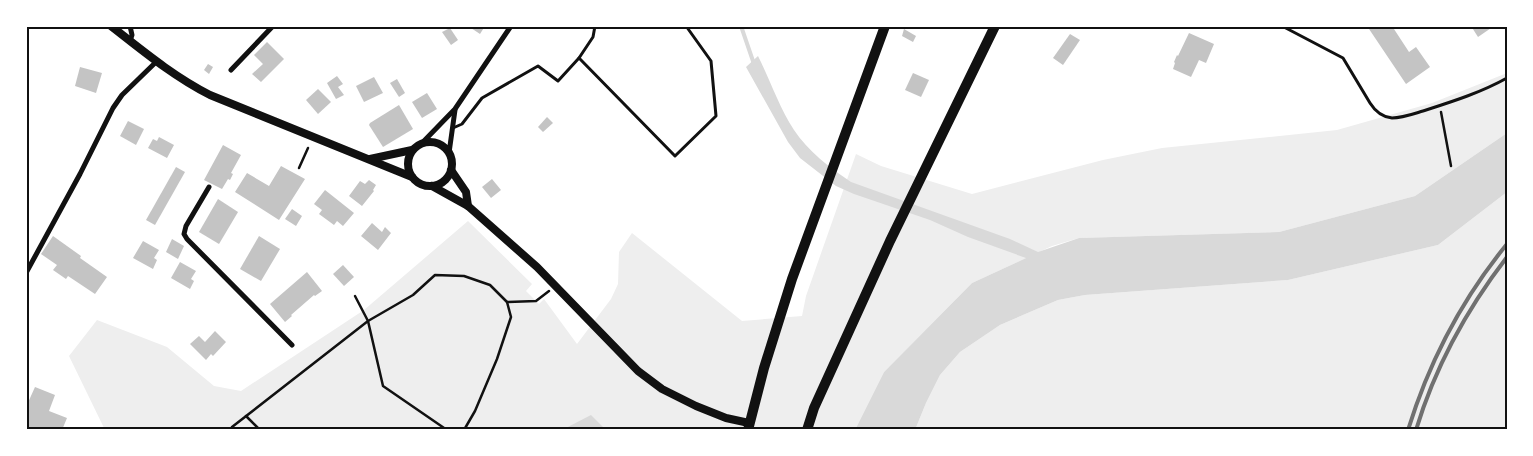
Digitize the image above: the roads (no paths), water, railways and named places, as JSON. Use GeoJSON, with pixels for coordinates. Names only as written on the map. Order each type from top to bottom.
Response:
{"type":"FeatureCollection","features":[{"type":"Feature","properties":{"kind":"main road"},"geometry":{"type":"LineString","coordinates":[[749,427],[764,368],[823,192],[885,26]]}},
{"type":"Feature","properties":{"kind":"main road"},"geometry":{"type":"LineString","coordinates":[[807,430],[814,408],[890,241],[995,26]]}},
{"type":"Feature","properties":{"kind":"street"},"geometry":{"type":"LineString","coordinates":[[111,26],[156,62],[210,96],[412,177],[421,184],[432,186],[468,206],[537,267],[638,371],[662,389],[696,406],[749,427]]}},
{"type":"Feature","properties":{"kind":"street"},"geometry":{"type":"LineString","coordinates":[[130,26],[132,36],[130,41]]}},
{"type":"Feature","properties":{"kind":"street"},"geometry":{"type":"LineString","coordinates":[[231,70],[273,26]]}},
{"type":"Feature","properties":{"kind":"street"},"geometry":{"type":"LineString","coordinates":[[369,160],[412,150],[422,143],[455,109],[511,26]]}},
{"type":"Feature","properties":{"kind":"street"},"geometry":{"type":"LineString","coordinates":[[26,273],[80,174],[113,108],[122,95],[156,62]]}},
{"type":"Feature","properties":{"kind":"street"},"geometry":{"type":"LineString","coordinates":[[449,153],[455,109]]}},
{"type":"Feature","properties":{"kind":"street"},"geometry":{"type":"LineString","coordinates":[[422,143],[440,144],[449,153],[451,158],[451,170],[444,181],[432,186]]}},
{"type":"Feature","properties":{"kind":"street"},"geometry":{"type":"LineString","coordinates":[[412,150],[407,164],[412,177]]}},
{"type":"Feature","properties":{"kind":"street"},"geometry":{"type":"LineString","coordinates":[[451,170],[466,192],[468,206]]}},
{"type":"Feature","properties":{"kind":"street"},"geometry":{"type":"LineString","coordinates":[[209,187],[186,226],[184,234],[292,345]]}},
{"type":"Feature","properties":{"kind":"lane"},"geometry":{"type":"LineString","coordinates":[[452,128],[462,124],[482,98],[538,66],[558,81],[579,58],[593,37],[595,26]]}},
{"type":"Feature","properties":{"kind":"lane"},"geometry":{"type":"LineString","coordinates":[[579,58],[674,156],[716,116],[712,61],[686,26]]}},
{"type":"Feature","properties":{"kind":"lane"},"geometry":{"type":"LineString","coordinates":[[1282,26],[1343,58],[1370,103],[1381,114],[1393,118],[1459,100],[1507,78]]}},
{"type":"Feature","properties":{"kind":"waterway"},"geometry":{"type":"LineString","coordinates":[[741,26],[754,64]]}},
{"type":"Feature","properties":{"kind":"railway"},"geometry":{"type":"LineString","coordinates":[[1408,430],[1426,380],[1448,332],[1475,287],[1507,244]]}},
{"type":"Feature","properties":{"kind":"railway"},"geometry":{"type":"LineString","coordinates":[[1416,430],[1433,384],[1454,339],[1479,297],[1507,257]]}}]}
